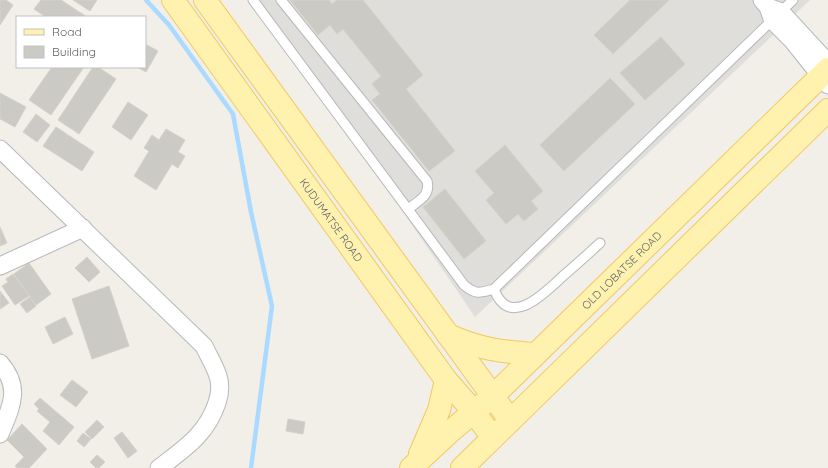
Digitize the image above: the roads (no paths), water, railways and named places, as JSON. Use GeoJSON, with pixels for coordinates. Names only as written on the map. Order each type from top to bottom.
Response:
{"type":"FeatureCollection","features":[{"type":"Feature","properties":{"kind":"main road","name":"KUDUMATSE ROAD"},"geometry":{"type":"LineString","coordinates":[[173,0],[446,380],[474,412],[492,437]]}},
{"type":"Feature","properties":{"kind":"main road"},"geometry":{"type":"LineString","coordinates":[[206,0],[510,420]]}},
{"type":"Feature","properties":{"kind":"main road","name":"OLD LOBATSE ROAD"},"geometry":{"type":"LineString","coordinates":[[413,466],[493,396],[826,73]]}},
{"type":"Feature","properties":{"kind":"main road"},"geometry":{"type":"LineString","coordinates":[[462,468],[828,110]]}},
{"type":"Feature","properties":{"kind":"main road"},"geometry":{"type":"LineString","coordinates":[[447,334],[484,349],[535,354]]}},
{"type":"Feature","properties":{"kind":"main road"},"geometry":{"type":"LineString","coordinates":[[413,466],[439,410],[446,380]]}},
{"type":"Feature","properties":{"kind":"street"},"geometry":{"type":"LineString","coordinates":[[771,10],[792,40],[826,73]]}},
{"type":"Feature","properties":{"kind":"street"},"geometry":{"type":"LineString","coordinates":[[0,149],[204,346],[219,377],[220,393],[207,425],[197,438],[159,468]]}},
{"type":"Feature","properties":{"kind":"street"},"geometry":{"type":"LineString","coordinates":[[0,266],[83,228]]}},
{"type":"Feature","properties":{"kind":"street"},"geometry":{"type":"LineString","coordinates":[[0,363],[9,376],[14,393],[13,402],[0,434]]}},
{"type":"Feature","properties":{"kind":"lane"},"geometry":{"type":"LineString","coordinates":[[253,0],[464,285],[472,292],[481,293],[494,289],[771,10],[793,0]]}},
{"type":"Feature","properties":{"kind":"lane"},"geometry":{"type":"LineString","coordinates":[[281,0],[427,181],[429,189],[426,195],[408,209]]}},
{"type":"Feature","properties":{"kind":"lane"},"geometry":{"type":"LineString","coordinates":[[494,289],[498,300],[508,306],[519,308],[537,300],[600,243]]}},
{"type":"Feature","properties":{"kind":"waterway"},"geometry":{"type":"LineString","coordinates":[[146,0],[169,25],[233,114],[251,212],[272,306],[251,468]]}}]}
